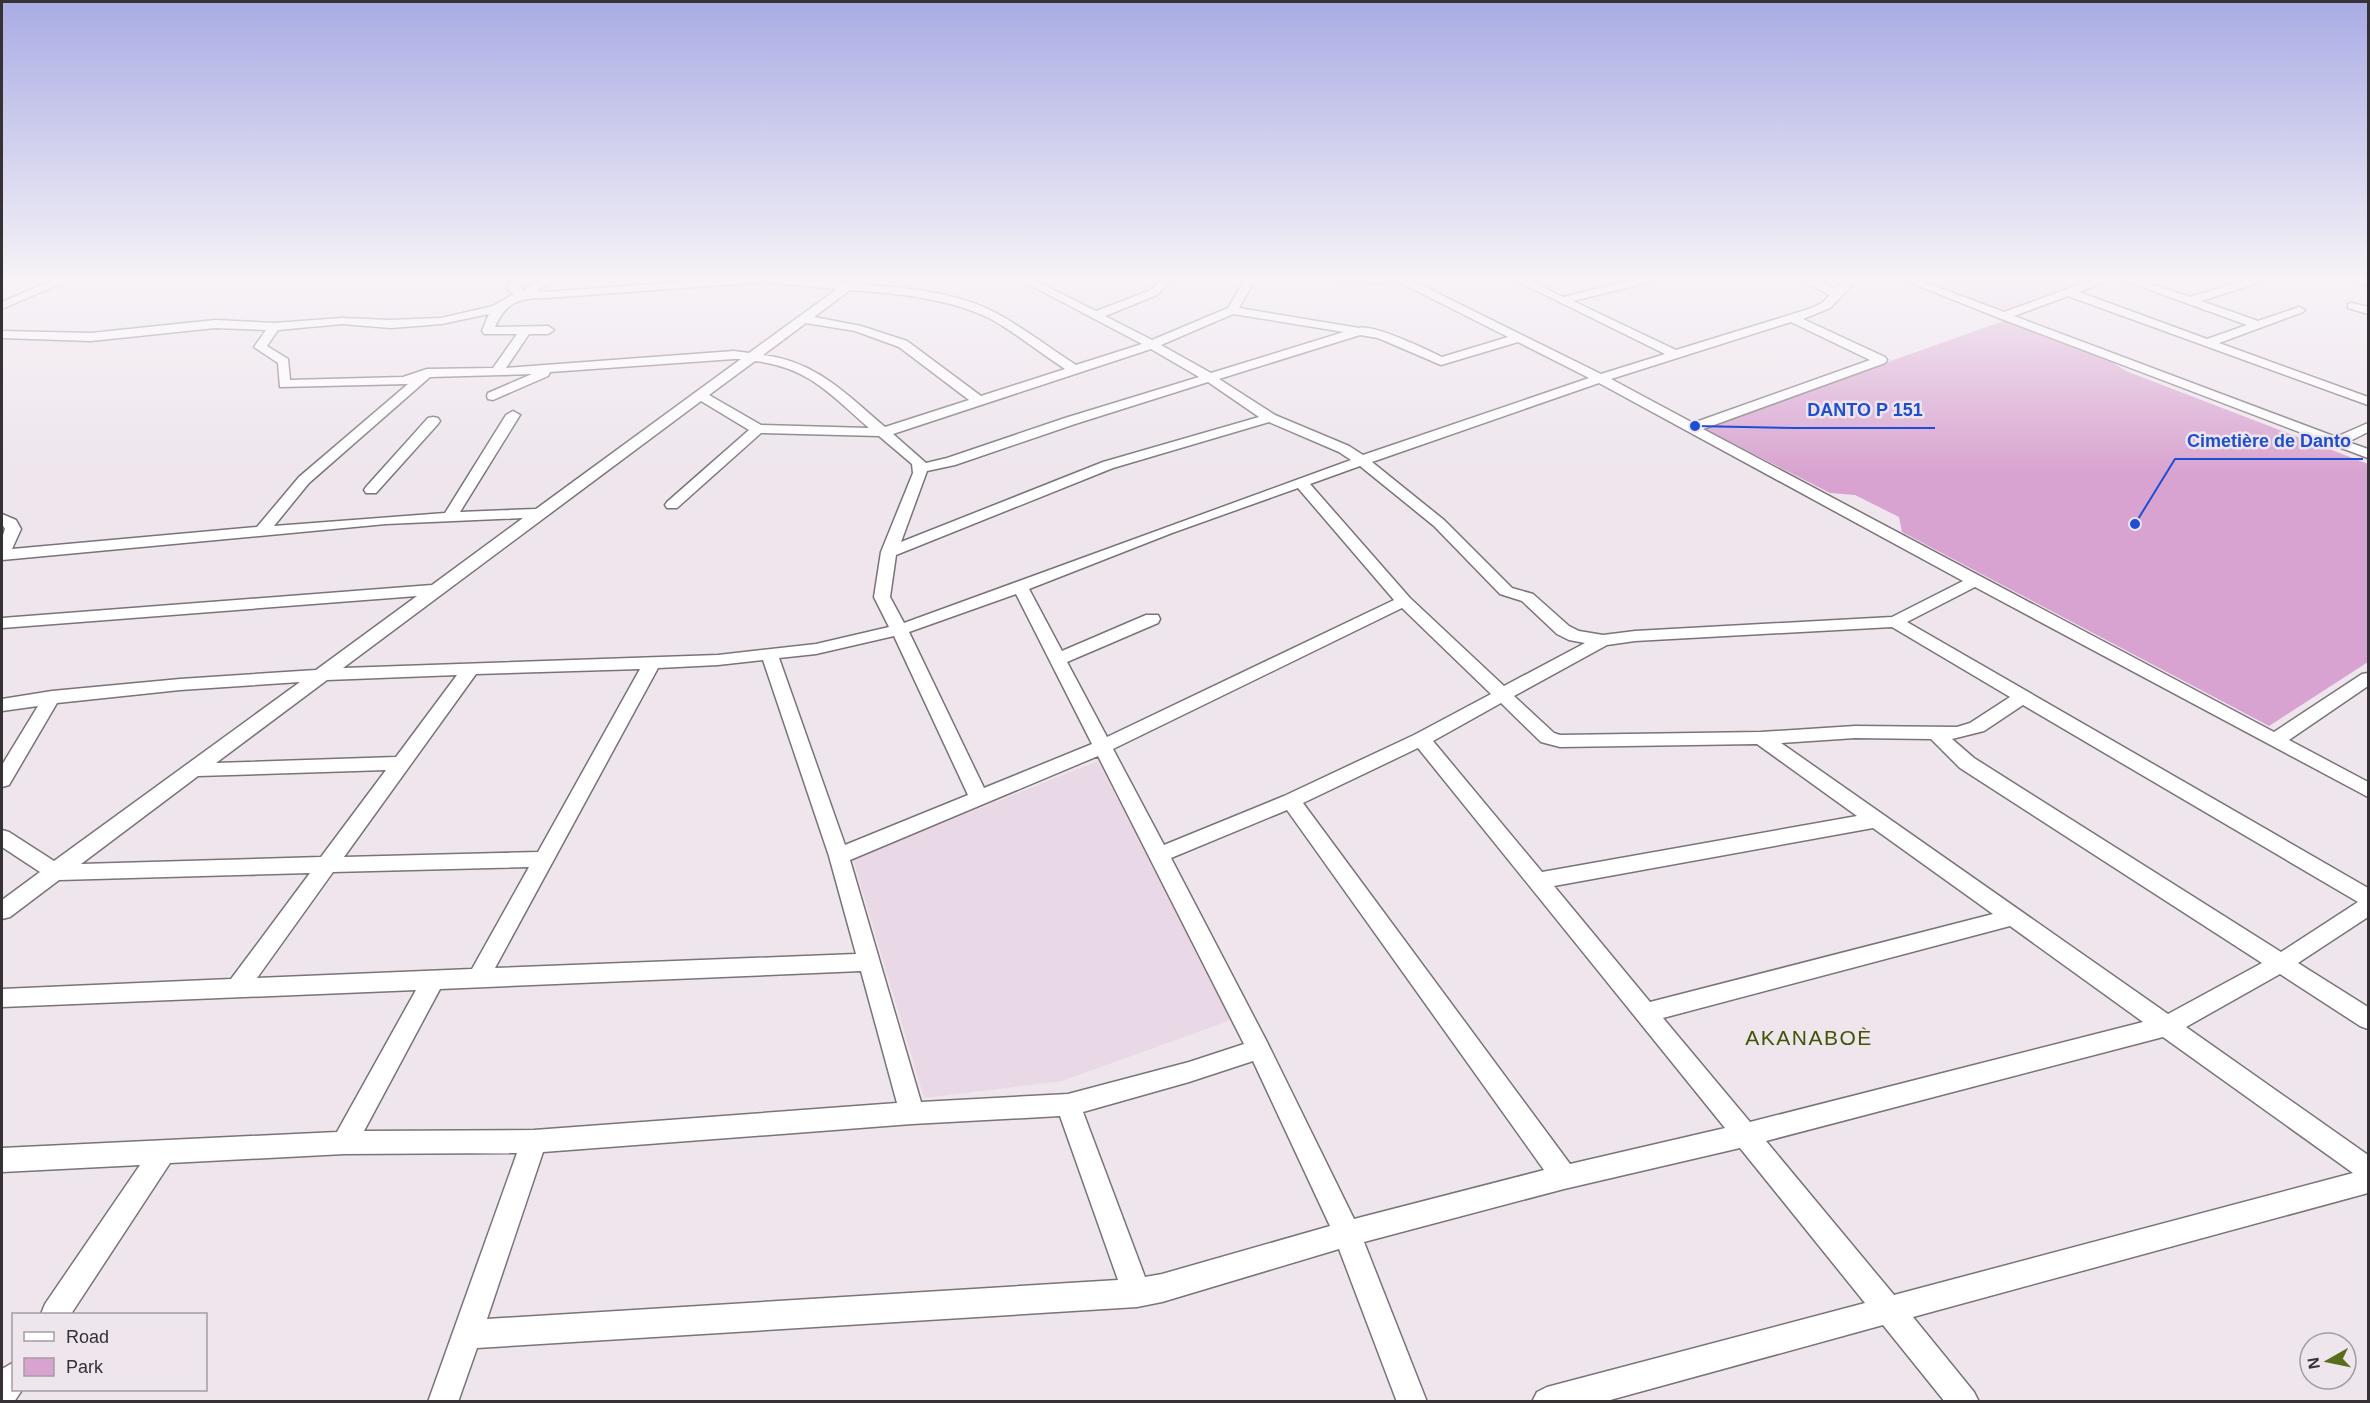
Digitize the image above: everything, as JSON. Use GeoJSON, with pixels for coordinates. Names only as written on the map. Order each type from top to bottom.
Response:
{"type":"FeatureCollection","features":[{"type":"Feature","properties":{"kind":"street"},"geometry":{"type":"LineString","coordinates":[[262,343],[260,347],[284,362],[284,384],[404,381],[427,373],[554,368],[716,356],[753,356],[800,368],[818,376],[919,463],[921,468],[889,552],[882,597],[979,798]]}},
{"type":"Feature","properties":{"kind":"street"},"geometry":{"type":"LineString","coordinates":[[497,371],[516,343]]}},
{"type":"Feature","properties":{"kind":"street"},"geometry":{"type":"LineString","coordinates":[[2,911],[770,343]]}},
{"type":"Feature","properties":{"kind":"street"},"geometry":{"type":"LineString","coordinates":[[899,343],[979,401]]}},
{"type":"Feature","properties":{"kind":"street"},"geometry":{"type":"LineString","coordinates":[[1035,343],[1075,370]]}},
{"type":"Feature","properties":{"kind":"street"},"geometry":{"type":"LineString","coordinates":[[1149,343],[1208,377],[1270,418],[1344,449],[1362,460],[1439,523],[1506,591],[1513,595],[1527,597],[1563,630],[1575,636],[1604,640],[1635,636],[1894,622],[1975,581]]}},
{"type":"Feature","properties":{"kind":"street"},"geometry":{"type":"LineString","coordinates":[[700,395],[758,429],[884,432],[1155,343]]}},
{"type":"Feature","properties":{"kind":"street"},"geometry":{"type":"LineString","coordinates":[[921,468],[950,462],[1039,431],[1319,343]]}},
{"type":"Feature","properties":{"kind":"street"},"geometry":{"type":"LineString","coordinates":[[1404,343],[1441,361],[1499,343]]}},
{"type":"Feature","properties":{"kind":"street"},"geometry":{"type":"LineString","coordinates":[[1528,343],[1598,377],[2368,790]]}},
{"type":"Feature","properties":{"kind":"street"},"geometry":{"type":"LineString","coordinates":[[1652,343],[1674,354]]}},
{"type":"Feature","properties":{"kind":"street"},"geometry":{"type":"LineString","coordinates":[[2,705],[225,680],[471,668],[652,663],[770,656],[816,650],[899,630],[1362,460],[1598,377],[1709,343]]}},
{"type":"Feature","properties":{"kind":"street"},"geometry":{"type":"LineString","coordinates":[[1692,428],[1881,360],[1846,343]]}},
{"type":"Feature","properties":{"kind":"street"},"geometry":{"type":"LineString","coordinates":[[2076,343],[2368,454]]}},
{"type":"Feature","properties":{"kind":"street"},"geometry":{"type":"LineString","coordinates":[[2209,343],[2368,401]]}},
{"type":"Feature","properties":{"kind":"street"},"geometry":{"type":"LineString","coordinates":[[493,396],[554,368]]}},
{"type":"Feature","properties":{"kind":"street"},"geometry":{"type":"LineString","coordinates":[[262,531],[304,480],[427,373]]}},
{"type":"Feature","properties":{"kind":"street"},"geometry":{"type":"LineString","coordinates":[[450,516],[513,415]]}},
{"type":"Feature","properties":{"kind":"street"},"geometry":{"type":"LineString","coordinates":[[889,552],[1108,465],[1270,418]]}},
{"type":"Feature","properties":{"kind":"street"},"geometry":{"type":"LineString","coordinates":[[371,490],[433,421]]}},
{"type":"Feature","properties":{"kind":"street"},"geometry":{"type":"LineString","coordinates":[[2336,442],[2368,427]]}},
{"type":"Feature","properties":{"kind":"street"},"geometry":{"type":"LineString","coordinates":[[672,505],[758,429]]}},
{"type":"Feature","properties":{"kind":"street"},"geometry":{"type":"LineString","coordinates":[[1300,482],[1404,601],[1504,695],[1543,736],[1557,741],[1761,738],[1855,732],[1937,734],[1970,731],[2022,697]]}},
{"type":"Feature","properties":{"kind":"street"},"geometry":{"type":"LineString","coordinates":[[2,518],[11,523],[13,529],[2,555],[450,516],[541,513]]}},
{"type":"Feature","properties":{"kind":"street"},"geometry":{"type":"LineString","coordinates":[[1020,587],[1259,1049],[1347,1234],[1412,1401]]}},
{"type":"Feature","properties":{"kind":"street"},"geometry":{"type":"LineString","coordinates":[[2,622],[437,590]]}},
{"type":"Feature","properties":{"kind":"street"},"geometry":{"type":"LineString","coordinates":[[839,856],[1102,747],[1404,601]]}},
{"type":"Feature","properties":{"kind":"street"},"geometry":{"type":"LineString","coordinates":[[1057,660],[1152,620]]}},
{"type":"Feature","properties":{"kind":"street"},"geometry":{"type":"LineString","coordinates":[[1894,622],[2368,898]]}},
{"type":"Feature","properties":{"kind":"street"},"geometry":{"type":"LineString","coordinates":[[1158,855],[1291,801],[1421,739],[1604,640]]}},
{"type":"Feature","properties":{"kind":"street"},"geometry":{"type":"LineString","coordinates":[[770,656],[839,856],[912,1113]]}},
{"type":"Feature","properties":{"kind":"street"},"geometry":{"type":"LineString","coordinates":[[478,979],[652,663]]}},
{"type":"Feature","properties":{"kind":"street"},"geometry":{"type":"LineString","coordinates":[[237,988],[471,668]]}},
{"type":"Feature","properties":{"kind":"street"},"geometry":{"type":"LineString","coordinates":[[2275,740],[2368,678]]}},
{"type":"Feature","properties":{"kind":"street"},"geometry":{"type":"LineString","coordinates":[[2,780],[52,698]]}},
{"type":"Feature","properties":{"kind":"street"},"geometry":{"type":"LineString","coordinates":[[1937,734],[1967,763],[2368,1019]]}},
{"type":"Feature","properties":{"kind":"street"},"geometry":{"type":"LineString","coordinates":[[1761,738],[2368,1169]]}},
{"type":"Feature","properties":{"kind":"street"},"geometry":{"type":"LineString","coordinates":[[1421,739],[1964,1401]]}},
{"type":"Feature","properties":{"kind":"street"},"geometry":{"type":"LineString","coordinates":[[193,771],[402,763]]}},
{"type":"Feature","properties":{"kind":"street"},"geometry":{"type":"LineString","coordinates":[[1291,801],[1564,1177]]}},
{"type":"Feature","properties":{"kind":"street"},"geometry":{"type":"LineString","coordinates":[[1538,881],[1876,820]]}},
{"type":"Feature","properties":{"kind":"street"},"geometry":{"type":"LineString","coordinates":[[2,837],[55,872],[543,859]]}},
{"type":"Feature","properties":{"kind":"street"},"geometry":{"type":"LineString","coordinates":[[468,1334],[1137,1293],[1162,1288],[1347,1234],[1564,1177],[1745,1135],[2167,1026],[2281,963],[2368,907]]}},
{"type":"Feature","properties":{"kind":"street"},"geometry":{"type":"LineString","coordinates":[[1646,1013],[2014,917]]}},
{"type":"Feature","properties":{"kind":"street"},"geometry":{"type":"LineString","coordinates":[[2,998],[870,962]]}},
{"type":"Feature","properties":{"kind":"street"},"geometry":{"type":"LineString","coordinates":[[344,1143],[433,980]]}},
{"type":"Feature","properties":{"kind":"street"},"geometry":{"type":"LineString","coordinates":[[2,1160],[344,1143],[534,1141],[912,1113],[1068,1105],[1189,1072],[1259,1049]]}},
{"type":"Feature","properties":{"kind":"street"},"geometry":{"type":"LineString","coordinates":[[1068,1105],[1137,1293]]}},
{"type":"Feature","properties":{"kind":"street"},"geometry":{"type":"LineString","coordinates":[[443,1401],[534,1141]]}},
{"type":"Feature","properties":{"kind":"street"},"geometry":{"type":"LineString","coordinates":[[56,1313],[163,1152]]}},
{"type":"Feature","properties":{"kind":"street"},"geometry":{"type":"LineString","coordinates":[[1547,1401],[2368,1180]]}},
{"type":"Feature","properties":{"kind":"street"},"geometry":{"type":"LineString","coordinates":[[2,1394],[12,1379]]}},
{"type":"Feature","properties":{"kind":"shaded area"},"geometry":{"type":"Polygon","coordinates":[[[1098,761],[1231,1020],[1062,1081],[924,1098],[853,859],[1098,761]]]}},
{"type":"Feature","properties":{"kind":"green space"},"geometry":{"type":"Polygon","coordinates":[[[1940,343],[2065,343],[2112,362],[2126,371],[2368,464],[2368,662],[2269,726],[1902,532],[1899,517],[1855,495],[1830,493],[1703,428],[1940,343]]]}},
{"type":"Feature","properties":{"kind":"place","name":"DANTO P 151"},"geometry":{"type":"Point","coordinates":[1695,426]}},
{"type":"Feature","properties":{"kind":"place","name":"Cimetière de Danto"},"geometry":{"type":"Point","coordinates":[2135,524]}},
{"type":"Feature","properties":{"kind":"district","name":"AKANABOÈ"},"geometry":{"type":"Point","coordinates":[1809,1038]}}]}
